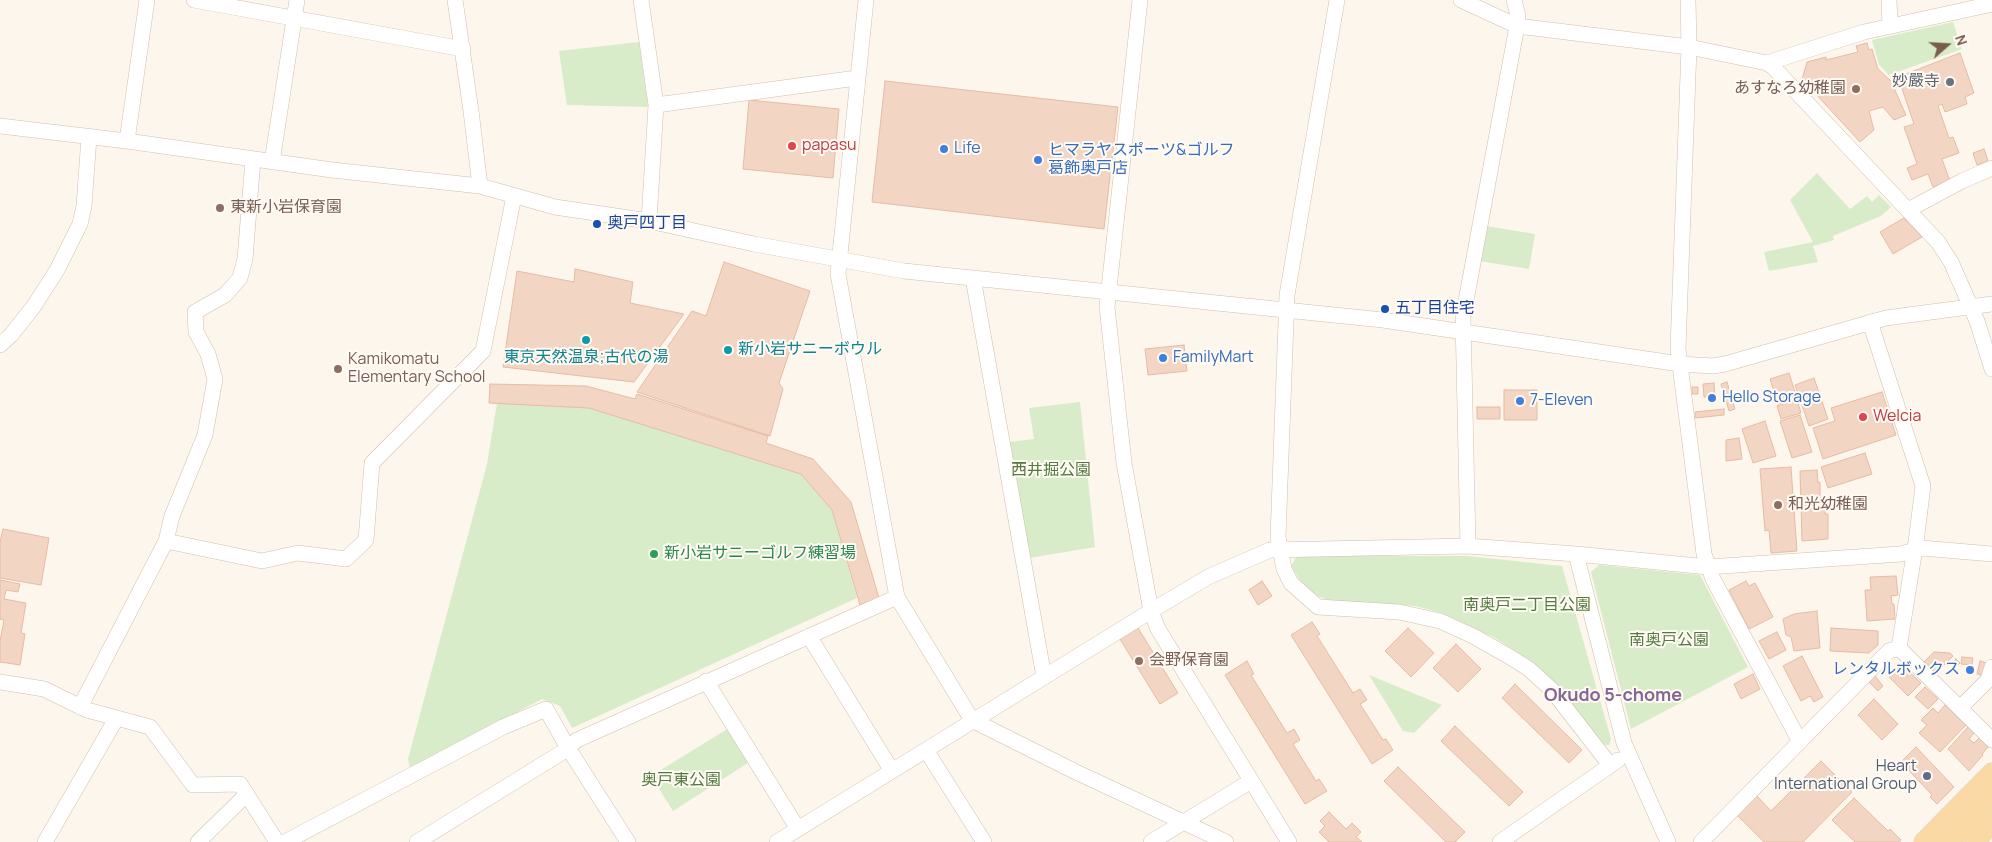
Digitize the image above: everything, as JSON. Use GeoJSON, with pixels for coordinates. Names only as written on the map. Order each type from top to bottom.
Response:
{"type":"FeatureCollection","features":[{"type":"Feature","properties":{"kind":"main road"},"geometry":{"type":"LineString","coordinates":[[1924,842],[1992,773]]}},
{"type":"Feature","properties":{"kind":"main road"},"geometry":{"type":"LineString","coordinates":[[1948,842],[1992,797]]}},
{"type":"Feature","properties":{"kind":"main road"},"geometry":{"type":"LineString","coordinates":[[1974,842],[1992,823]]}},
{"type":"Feature","properties":{"kind":"street"},"geometry":{"type":"LineString","coordinates":[[127,141],[147,0]]}},
{"type":"Feature","properties":{"kind":"street"},"geometry":{"type":"LineString","coordinates":[[194,0],[463,49]]}},
{"type":"Feature","properties":{"kind":"street"},"geometry":{"type":"LineString","coordinates":[[272,162],[297,0]]}},
{"type":"Feature","properties":{"kind":"street"},"geometry":{"type":"LineString","coordinates":[[455,0],[480,186]]}},
{"type":"Feature","properties":{"kind":"street"},"geometry":{"type":"LineString","coordinates":[[641,0],[656,105],[649,221]]}},
{"type":"Feature","properties":{"kind":"street"},"geometry":{"type":"LineString","coordinates":[[866,0],[838,274],[897,597],[972,720],[1182,823],[1199,828],[1226,842]]}},
{"type":"Feature","properties":{"kind":"street"},"geometry":{"type":"LineString","coordinates":[[1140,0],[1107,306],[1124,463],[1151,610],[1158,629],[1289,842]]}},
{"type":"Feature","properties":{"kind":"street"},"geometry":{"type":"LineString","coordinates":[[1337,0],[1287,295],[1278,537],[1284,569],[1291,582],[1318,608],[1399,612],[1440,621],[1473,636],[1517,661],[1529,669],[1550,689],[1610,765]]}},
{"type":"Feature","properties":{"kind":"street"},"geometry":{"type":"LineString","coordinates":[[1461,0],[1518,26],[1689,47],[1767,63],[1773,67],[1945,251],[1977,321],[1992,369]]}},
{"type":"Feature","properties":{"kind":"street"},"geometry":{"type":"LineString","coordinates":[[1468,546],[1463,317],[1518,26],[1518,16],[1514,0]]}},
{"type":"Feature","properties":{"kind":"street"},"geometry":{"type":"LineString","coordinates":[[1688,0],[1689,47],[1678,349],[1704,554],[1708,567],[1800,742]]}},
{"type":"Feature","properties":{"kind":"street"},"geometry":{"type":"LineString","coordinates":[[1889,0],[1890,25]]}},
{"type":"Feature","properties":{"kind":"street"},"geometry":{"type":"LineString","coordinates":[[1767,63],[1890,25],[1992,4]]}},
{"type":"Feature","properties":{"kind":"street"},"geometry":{"type":"LineString","coordinates":[[656,105],[857,78]]}},
{"type":"Feature","properties":{"kind":"street"},"geometry":{"type":"LineString","coordinates":[[0,126],[127,141],[272,162],[480,186],[555,207],[649,221],[839,260],[904,271],[1383,320],[1680,364],[1713,366],[1725,364],[1886,318],[1992,304]]}},
{"type":"Feature","properties":{"kind":"street"},"geometry":{"type":"LineString","coordinates":[[0,345],[34,306],[57,270],[80,224],[84,206],[89,137]]}},
{"type":"Feature","properties":{"kind":"street"},"geometry":{"type":"LineString","coordinates":[[80,707],[166,541],[172,516],[205,435],[215,379],[208,354],[196,332],[195,312],[225,295],[240,278],[245,259],[253,159]]}},
{"type":"Feature","properties":{"kind":"street"},"geometry":{"type":"LineString","coordinates":[[1908,210],[1962,181],[1992,168]]}},
{"type":"Feature","properties":{"kind":"street"},"geometry":{"type":"LineString","coordinates":[[166,541],[262,561],[298,553],[346,559],[366,540],[372,463],[483,351],[514,196]]}},
{"type":"Feature","properties":{"kind":"street"},"geometry":{"type":"LineString","coordinates":[[973,278],[1044,677]]}},
{"type":"Feature","properties":{"kind":"street"},"geometry":{"type":"LineString","coordinates":[[1870,322],[1923,486],[1899,648]]}},
{"type":"Feature","properties":{"kind":"street"},"geometry":{"type":"LineString","coordinates":[[777,842],[1151,610],[1208,577],[1270,550],[1280,548],[1468,546],[1708,567],[1914,552],[1922,548],[1992,554]]}},
{"type":"Feature","properties":{"kind":"street"},"geometry":{"type":"LineString","coordinates":[[1576,554],[1628,754],[1668,842]]}},
{"type":"Feature","properties":{"kind":"street"},"geometry":{"type":"LineString","coordinates":[[417,842],[568,748],[576,740],[897,597]]}},
{"type":"Feature","properties":{"kind":"street"},"geometry":{"type":"LineString","coordinates":[[809,636],[892,771]]}},
{"type":"Feature","properties":{"kind":"street"},"geometry":{"type":"LineString","coordinates":[[1899,648],[1992,740]]}},
{"type":"Feature","properties":{"kind":"street"},"geometry":{"type":"LineString","coordinates":[[1701,842],[1889,651],[1899,648]]}},
{"type":"Feature","properties":{"kind":"street"},"geometry":{"type":"LineString","coordinates":[[1960,708],[1988,680],[1992,667]]}},
{"type":"Feature","properties":{"kind":"street"},"geometry":{"type":"LineString","coordinates":[[706,681],[798,829]]}},
{"type":"Feature","properties":{"kind":"street"},"geometry":{"type":"LineString","coordinates":[[0,682],[44,689],[80,707],[116,719],[150,727],[193,785],[240,784],[277,842]]}},
{"type":"Feature","properties":{"kind":"street"},"geometry":{"type":"LineString","coordinates":[[285,842],[503,727],[546,709],[568,748],[628,842]]}},
{"type":"Feature","properties":{"kind":"street"},"geometry":{"type":"LineString","coordinates":[[45,842],[116,719]]}},
{"type":"Feature","properties":{"kind":"street"},"geometry":{"type":"LineString","coordinates":[[926,750],[984,842]]}},
{"type":"Feature","properties":{"kind":"street"},"geometry":{"type":"LineString","coordinates":[[1500,842],[1628,754]]}},
{"type":"Feature","properties":{"kind":"street"},"geometry":{"type":"LineString","coordinates":[[1151,842],[1251,781]]}},
{"type":"Feature","properties":{"kind":"street"},"geometry":{"type":"LineString","coordinates":[[198,842],[247,794]]}},
{"type":"Feature","properties":{"kind":"green space"},"geometry":{"type":"Polygon","coordinates":[[[1953,22],[1962,49],[1889,75],[1879,65],[1872,40],[1953,22]]]}},
{"type":"Feature","properties":{"kind":"green space"},"geometry":{"type":"Polygon","coordinates":[[[639,42],[648,107],[567,105],[559,51],[639,42]]]}},
{"type":"Feature","properties":{"kind":"green space"},"geometry":{"type":"Polygon","coordinates":[[[1817,173],[1850,209],[1867,196],[1872,202],[1879,195],[1891,207],[1881,216],[1833,236],[1834,240],[1813,246],[1818,262],[1769,271],[1764,252],[1813,242],[1790,200],[1817,173]]]}},
{"type":"Feature","properties":{"kind":"green space"},"geometry":{"type":"Polygon","coordinates":[[[1486,226],[1535,234],[1529,269],[1479,261],[1486,226]]]}},
{"type":"Feature","properties":{"kind":"green space","name":"西井掘公園"},"geometry":{"type":"Polygon","coordinates":[[[1080,402],[1095,547],[1029,558],[1009,442],[1034,439],[1029,408],[1080,402]]]}},
{"type":"Feature","properties":{"kind":"green space","name":"新小岩サニーゴルフ練習場"},"geometry":{"type":"Polygon","coordinates":[[[497,403],[589,408],[801,474],[832,510],[857,598],[572,728],[560,706],[542,699],[410,768],[408,759],[487,464],[497,403]]]}},
{"type":"Feature","properties":{"kind":"green space","name":"南奥戸二丁目公園"},"geometry":{"type":"Polygon","coordinates":[[[1297,556],[1467,556],[1562,566],[1611,739],[1609,745],[1604,745],[1562,691],[1531,661],[1495,638],[1442,613],[1415,606],[1328,600],[1313,594],[1300,580],[1291,566],[1297,556]]]}},
{"type":"Feature","properties":{"kind":"green space","name":"南奥戸公園"},"geometry":{"type":"Polygon","coordinates":[[[1599,565],[1700,575],[1748,667],[1631,729],[1591,572],[1599,565]]]}},
{"type":"Feature","properties":{"kind":"green space"},"geometry":{"type":"Polygon","coordinates":[[[1369,675],[1442,705],[1414,733],[1403,731],[1369,675]]]}},
{"type":"Feature","properties":{"kind":"green space","name":"奥戸東公園"},"geometry":{"type":"Polygon","coordinates":[[[729,728],[751,761],[673,811],[651,776],[729,728]]]}},
{"type":"Feature","properties":{"kind":"building"},"geometry":{"type":"Polygon","coordinates":[[[1867,43],[1869,50],[1872,49],[1878,69],[1891,81],[1906,115],[1894,120],[1883,107],[1869,111],[1874,130],[1860,142],[1802,79],[1807,62],[1826,57],[1826,60],[1858,52],[1856,46],[1867,43]]]}},
{"type":"Feature","properties":{"kind":"building"},"geometry":{"type":"Polygon","coordinates":[[[1960,53],[1974,93],[1965,97],[1967,104],[1945,112],[1942,104],[1938,106],[1949,138],[1953,137],[1959,153],[1942,159],[1950,181],[1933,187],[1928,174],[1912,180],[1907,168],[1917,164],[1904,127],[1914,124],[1898,77],[1960,53]]]}},
{"type":"Feature","properties":{"kind":"building"},"geometry":{"type":"Polygon","coordinates":[[[885,81],[1118,107],[1104,229],[872,202],[885,81]]]}},
{"type":"Feature","properties":{"kind":"building"},"geometry":{"type":"Polygon","coordinates":[[[749,100],[839,109],[833,178],[743,169],[749,100]]]}},
{"type":"Feature","properties":{"kind":"building"},"geometry":{"type":"Polygon","coordinates":[[[1984,149],[1988,161],[1977,165],[1973,153],[1984,149]]]}},
{"type":"Feature","properties":{"kind":"building"},"geometry":{"type":"Polygon","coordinates":[[[1904,218],[1922,237],[1893,254],[1880,232],[1904,218]]]}},
{"type":"Feature","properties":{"kind":"building","name":"新小岩サニーボウル"},"geometry":{"type":"Polygon","coordinates":[[[724,262],[810,291],[779,383],[783,389],[770,436],[637,392],[692,311],[706,316],[724,262]]]}},
{"type":"Feature","properties":{"kind":"building","name":"東京天然温泉;古代の湯"},"geometry":{"type":"Polygon","coordinates":[[[575,269],[633,282],[630,303],[684,314],[634,382],[503,367],[517,271],[574,282],[575,269]]]}},
{"type":"Feature","properties":{"kind":"building"},"geometry":{"type":"Polygon","coordinates":[[[1184,345],[1187,371],[1148,375],[1145,349],[1184,345]]]}},
{"type":"Feature","properties":{"kind":"building"},"geometry":{"type":"Polygon","coordinates":[[[1789,373],[1797,398],[1778,404],[1770,379],[1789,373]]]}},
{"type":"Feature","properties":{"kind":"building"},"geometry":{"type":"Polygon","coordinates":[[[1814,378],[1828,419],[1809,426],[1795,385],[1814,378]]]}},
{"type":"Feature","properties":{"kind":"building"},"geometry":{"type":"Polygon","coordinates":[[[1727,382],[1735,409],[1729,411],[1721,384],[1727,382]]]}},
{"type":"Feature","properties":{"kind":"building"},"geometry":{"type":"Polygon","coordinates":[[[1714,383],[1715,397],[1704,397],[1703,384],[1714,383]]]}},
{"type":"Feature","properties":{"kind":"building"},"geometry":{"type":"Polygon","coordinates":[[[490,384],[586,386],[635,399],[637,394],[768,436],[766,443],[813,459],[851,502],[879,598],[860,605],[832,510],[801,474],[589,408],[489,403],[490,384]]]}},
{"type":"Feature","properties":{"kind":"building"},"geometry":{"type":"Polygon","coordinates":[[[1692,387],[1698,387],[1698,394],[1692,394],[1692,387]]]}},
{"type":"Feature","properties":{"kind":"building"},"geometry":{"type":"Polygon","coordinates":[[[1504,390],[1537,390],[1537,420],[1504,420],[1504,390]]]}},
{"type":"Feature","properties":{"kind":"building"},"geometry":{"type":"Polygon","coordinates":[[[1882,392],[1896,435],[1823,459],[1813,428],[1835,421],[1831,408],[1882,392]]]}},
{"type":"Feature","properties":{"kind":"building"},"geometry":{"type":"Polygon","coordinates":[[[1797,400],[1801,413],[1781,419],[1777,406],[1797,400]]]}},
{"type":"Feature","properties":{"kind":"building"},"geometry":{"type":"Polygon","coordinates":[[[1477,407],[1500,407],[1500,419],[1477,419],[1477,407]]]}},
{"type":"Feature","properties":{"kind":"building"},"geometry":{"type":"Polygon","coordinates":[[[1724,409],[1724,415],[1695,418],[1695,412],[1724,409]]]}},
{"type":"Feature","properties":{"kind":"building"},"geometry":{"type":"Polygon","coordinates":[[[1800,415],[1812,452],[1792,458],[1780,421],[1800,415]]]}},
{"type":"Feature","properties":{"kind":"building"},"geometry":{"type":"Polygon","coordinates":[[[1765,421],[1776,456],[1753,463],[1742,429],[1765,421]]]}},
{"type":"Feature","properties":{"kind":"building"},"geometry":{"type":"Polygon","coordinates":[[[1739,438],[1742,459],[1726,461],[1726,440],[1739,438]]]}},
{"type":"Feature","properties":{"kind":"building"},"geometry":{"type":"Polygon","coordinates":[[[1865,453],[1872,474],[1828,488],[1821,467],[1865,453]]]}},
{"type":"Feature","properties":{"kind":"building"},"geometry":{"type":"Polygon","coordinates":[[[1791,467],[1797,551],[1771,553],[1769,530],[1765,531],[1760,469],[1791,467]]]}},
{"type":"Feature","properties":{"kind":"building"},"geometry":{"type":"Polygon","coordinates":[[[1817,470],[1818,483],[1820,482],[1820,508],[1825,508],[1825,514],[1828,514],[1828,539],[1802,541],[1800,471],[1817,470]]]}},
{"type":"Feature","properties":{"kind":"building"},"geometry":{"type":"Polygon","coordinates":[[[3,529],[49,538],[41,585],[0,578],[0,542],[3,529]]]}},
{"type":"Feature","properties":{"kind":"building"},"geometry":{"type":"Polygon","coordinates":[[[1896,576],[1898,595],[1891,596],[1892,604],[1894,604],[1895,619],[1867,621],[1865,590],[1871,590],[1870,577],[1896,576]]]}},
{"type":"Feature","properties":{"kind":"building"},"geometry":{"type":"Polygon","coordinates":[[[0,580],[20,584],[18,592],[6,590],[4,599],[26,603],[21,633],[25,634],[20,665],[0,662],[0,641],[4,620],[0,619],[0,580]]]}},
{"type":"Feature","properties":{"kind":"building"},"geometry":{"type":"Polygon","coordinates":[[[1262,581],[1272,596],[1258,605],[1249,590],[1262,581]]]}},
{"type":"Feature","properties":{"kind":"building"},"geometry":{"type":"Polygon","coordinates":[[[1746,581],[1749,586],[1755,583],[1773,617],[1749,629],[1729,590],[1746,581]]]}},
{"type":"Feature","properties":{"kind":"building"},"geometry":{"type":"Polygon","coordinates":[[[1817,611],[1820,648],[1794,651],[1791,637],[1786,635],[1783,619],[1794,614],[1817,611]]]}},
{"type":"Feature","properties":{"kind":"building"},"geometry":{"type":"Polygon","coordinates":[[[1312,622],[1320,634],[1317,636],[1353,693],[1360,689],[1367,700],[1360,704],[1383,740],[1386,739],[1393,750],[1372,764],[1291,635],[1312,622]]]}},
{"type":"Feature","properties":{"kind":"building"},"geometry":{"type":"Polygon","coordinates":[[[1138,628],[1178,693],[1160,704],[1120,639],[1138,628]]]}},
{"type":"Feature","properties":{"kind":"building"},"geometry":{"type":"Polygon","coordinates":[[[1408,628],[1434,653],[1411,677],[1385,651],[1408,628]]]}},
{"type":"Feature","properties":{"kind":"building"},"geometry":{"type":"Polygon","coordinates":[[[1831,628],[1878,631],[1878,645],[1869,653],[1830,651],[1831,628]]]}},
{"type":"Feature","properties":{"kind":"building"},"geometry":{"type":"Polygon","coordinates":[[[1777,632],[1786,650],[1769,659],[1759,641],[1777,632]]]}},
{"type":"Feature","properties":{"kind":"building"},"geometry":{"type":"Polygon","coordinates":[[[1456,644],[1481,669],[1458,692],[1433,668],[1456,644]]]}},
{"type":"Feature","properties":{"kind":"building"},"geometry":{"type":"Polygon","coordinates":[[[1934,652],[1950,653],[1953,656],[1936,673],[1924,662],[1934,652]]]}},
{"type":"Feature","properties":{"kind":"building"},"geometry":{"type":"Polygon","coordinates":[[[1802,656],[1823,697],[1814,702],[1810,696],[1801,701],[1783,666],[1802,656]]]}},
{"type":"Feature","properties":{"kind":"building"},"geometry":{"type":"Polygon","coordinates":[[[1962,657],[1973,658],[1972,665],[1961,664],[1962,657]]]}},
{"type":"Feature","properties":{"kind":"building"},"geometry":{"type":"Polygon","coordinates":[[[1956,659],[1960,663],[1955,668],[1951,664],[1956,659]]]}},
{"type":"Feature","properties":{"kind":"building"},"geometry":{"type":"Polygon","coordinates":[[[1247,661],[1254,674],[1251,675],[1287,733],[1294,729],[1300,740],[1293,744],[1316,781],[1319,779],[1327,791],[1305,804],[1225,675],[1247,661]]]}},
{"type":"Feature","properties":{"kind":"building"},"geometry":{"type":"Polygon","coordinates":[[[1980,661],[1987,663],[1984,676],[1977,674],[1980,661]]]}},
{"type":"Feature","properties":{"kind":"building"},"geometry":{"type":"Polygon","coordinates":[[[1901,664],[1921,683],[1908,696],[1889,677],[1901,664]]]}},
{"type":"Feature","properties":{"kind":"building"},"geometry":{"type":"Polygon","coordinates":[[[1753,674],[1760,689],[1741,699],[1734,684],[1753,674]]]}},
{"type":"Feature","properties":{"kind":"building"},"geometry":{"type":"Polygon","coordinates":[[[1875,676],[1883,686],[1878,691],[1869,682],[1875,676]]]}},
{"type":"Feature","properties":{"kind":"building"},"geometry":{"type":"Polygon","coordinates":[[[1515,684],[1582,750],[1569,763],[1502,698],[1515,684]]]}},
{"type":"Feature","properties":{"kind":"building"},"geometry":{"type":"Polygon","coordinates":[[[1925,687],[1938,699],[1928,709],[1915,697],[1925,687]]]}},
{"type":"Feature","properties":{"kind":"building"},"geometry":{"type":"Polygon","coordinates":[[[1874,699],[1898,724],[1882,740],[1858,715],[1874,699]]]}},
{"type":"Feature","properties":{"kind":"building"},"geometry":{"type":"Polygon","coordinates":[[[1945,705],[1966,725],[1940,752],[1919,733],[1927,725],[1921,720],[1933,708],[1938,713],[1945,705]]]}},
{"type":"Feature","properties":{"kind":"building"},"geometry":{"type":"Polygon","coordinates":[[[1455,726],[1523,792],[1509,806],[1441,741],[1455,726]]]}},
{"type":"Feature","properties":{"kind":"building"},"geometry":{"type":"Polygon","coordinates":[[[1968,727],[1974,733],[1969,739],[1974,743],[1979,738],[1988,747],[1969,771],[1948,749],[1968,727]]]}},
{"type":"Feature","properties":{"kind":"building"},"geometry":{"type":"Polygon","coordinates":[[[1916,747],[1954,787],[1937,804],[1930,797],[1932,795],[1901,762],[1916,747]]]}},
{"type":"Feature","properties":{"kind":"building"},"geometry":{"type":"Polygon","coordinates":[[[1821,761],[1852,792],[1803,842],[1764,842],[1737,815],[1756,795],[1771,811],[1821,761]]]}},
{"type":"Feature","properties":{"kind":"building"},"geometry":{"type":"Polygon","coordinates":[[[1398,767],[1465,832],[1455,842],[1446,842],[1384,781],[1398,767]]]}},
{"type":"Feature","properties":{"kind":"building"},"geometry":{"type":"Polygon","coordinates":[[[1854,798],[1888,831],[1890,829],[1901,840],[1899,842],[1855,842],[1832,820],[1854,798]]]}},
{"type":"Feature","properties":{"kind":"building"},"geometry":{"type":"Polygon","coordinates":[[[1329,812],[1346,829],[1352,823],[1361,832],[1356,837],[1362,842],[1329,842],[1319,832],[1325,826],[1320,821],[1329,812]]]}},
{"type":"Feature","properties":{"kind":"place","name":"妙嚴寺"},"geometry":{"type":"Point","coordinates":[1950,82]}},
{"type":"Feature","properties":{"kind":"place","name":"あすなろ幼稚園"},"geometry":{"type":"Point","coordinates":[1856,89]}},
{"type":"Feature","properties":{"kind":"place","name":"papasu"},"geometry":{"type":"Point","coordinates":[792,146]}},
{"type":"Feature","properties":{"kind":"place","name":"Life"},"geometry":{"type":"Point","coordinates":[944,149]}},
{"type":"Feature","properties":{"kind":"place","name":"ヒマラヤスポーツ&ゴルフ 葛飾奥戸店"},"geometry":{"type":"Point","coordinates":[1038,160]}},
{"type":"Feature","properties":{"kind":"place","name":"東新小岩保育園"},"geometry":{"type":"Point","coordinates":[220,208]}},
{"type":"Feature","properties":{"kind":"place","name":"奥戸四丁目"},"geometry":{"type":"Point","coordinates":[597,224]}},
{"type":"Feature","properties":{"kind":"place","name":"五丁目住宅"},"geometry":{"type":"Point","coordinates":[1385,309]}},
{"type":"Feature","properties":{"kind":"place","name":"東京天然温泉;古代の湯"},"geometry":{"type":"Point","coordinates":[586,340]}},
{"type":"Feature","properties":{"kind":"place","name":"新小岩サニーボウル"},"geometry":{"type":"Point","coordinates":[728,350]}},
{"type":"Feature","properties":{"kind":"place","name":"FamilyMart"},"geometry":{"type":"Point","coordinates":[1163,358]}},
{"type":"Feature","properties":{"kind":"place","name":"Kamikomatu Elementary School"},"geometry":{"type":"Point","coordinates":[338,369]}},
{"type":"Feature","properties":{"kind":"place","name":"Hello Storage"},"geometry":{"type":"Point","coordinates":[1712,398]}},
{"type":"Feature","properties":{"kind":"place","name":"7-Eleven"},"geometry":{"type":"Point","coordinates":[1520,401]}},
{"type":"Feature","properties":{"kind":"place","name":"Welcia"},"geometry":{"type":"Point","coordinates":[1863,417]}},
{"type":"Feature","properties":{"kind":"place","name":"和光幼稚園"},"geometry":{"type":"Point","coordinates":[1778,505]}},
{"type":"Feature","properties":{"kind":"place","name":"新小岩サニーゴルフ練習場"},"geometry":{"type":"Point","coordinates":[654,554]}},
{"type":"Feature","properties":{"kind":"place","name":"会野保育園"},"geometry":{"type":"Point","coordinates":[1139,661]}},
{"type":"Feature","properties":{"kind":"place","name":"レンタルボックス"},"geometry":{"type":"Point","coordinates":[1970,670]}},
{"type":"Feature","properties":{"kind":"place","name":"Heart International Group"},"geometry":{"type":"Point","coordinates":[1927,776]}},
{"type":"Feature","properties":{"kind":"district","name":"Okudo 5-chome"},"geometry":{"type":"Point","coordinates":[1613,696]}}]}
